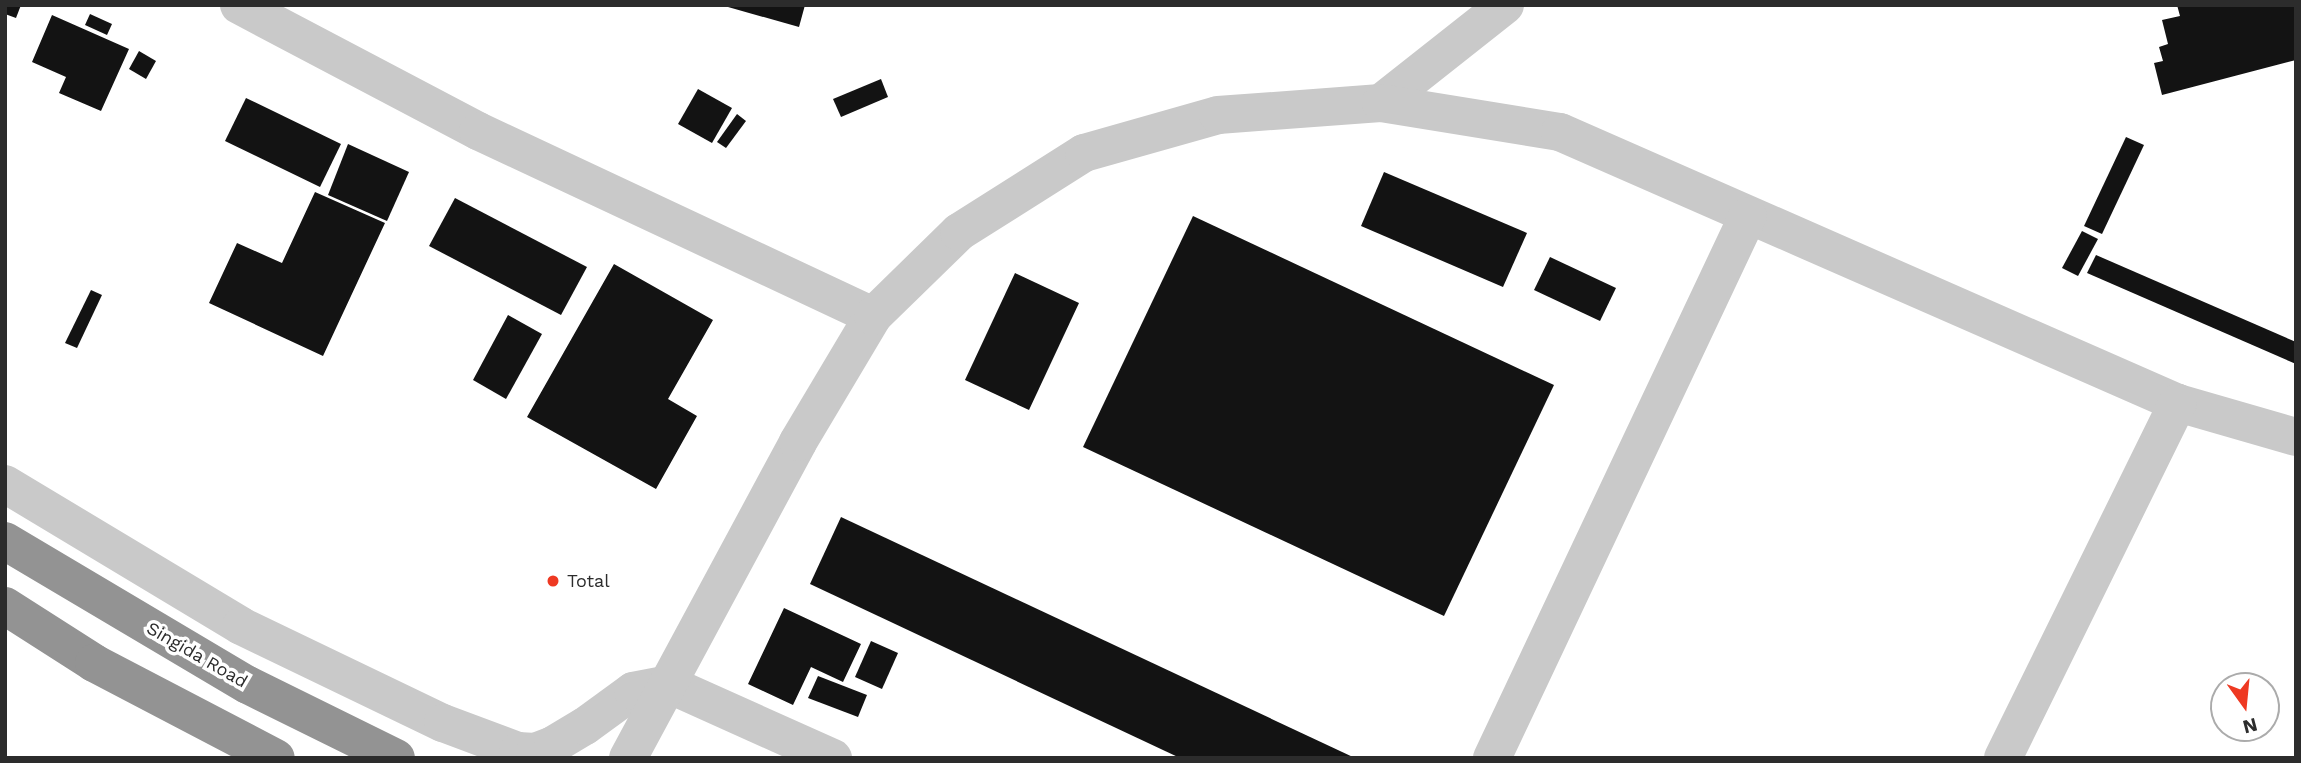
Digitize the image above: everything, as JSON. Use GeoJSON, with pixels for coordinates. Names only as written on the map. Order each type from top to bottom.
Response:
{"type":"FeatureCollection","features":[{"type":"Feature","properties":{"kind":"highway","name":"Singida Road"},"geometry":{"type":"LineString","coordinates":[[5,541],[248,685],[396,758]]}},
{"type":"Feature","properties":{"kind":"highway"},"geometry":{"type":"LineString","coordinates":[[5,606],[94,663],[275,758]]}},
{"type":"Feature","properties":{"kind":"street"},"geometry":{"type":"LineString","coordinates":[[239,5],[478,131],[873,316]]}},
{"type":"Feature","properties":{"kind":"street"},"geometry":{"type":"LineString","coordinates":[[1381,103],[1505,5]]}},
{"type":"Feature","properties":{"kind":"street"},"geometry":{"type":"LineString","coordinates":[[628,758],[798,442],[873,316],[959,232],[1084,153],[1218,115],[1381,103],[1560,132],[2178,403],[2296,437]]}},
{"type":"Feature","properties":{"kind":"street"},"geometry":{"type":"LineString","coordinates":[[1492,758],[1748,216]]}},
{"type":"Feature","properties":{"kind":"street"},"geometry":{"type":"LineString","coordinates":[[2003,758],[2178,403]]}},
{"type":"Feature","properties":{"kind":"street"},"geometry":{"type":"LineString","coordinates":[[5,485],[241,626],[443,723],[518,751],[535,752],[553,745],[585,726],[633,691],[668,684],[833,758]]}},
{"type":"Feature","properties":{"kind":"building"},"geometry":{"type":"Polygon","coordinates":[[[5,5],[21,5],[16,18],[5,14],[5,5]]]}},
{"type":"Feature","properties":{"kind":"building"},"geometry":{"type":"Polygon","coordinates":[[[721,5],[805,5],[799,27],[721,5]]]}},
{"type":"Feature","properties":{"kind":"building"},"geometry":{"type":"Polygon","coordinates":[[[2177,5],[2296,5],[2296,60],[2162,95],[2154,63],[2163,61],[2159,47],[2168,44],[2162,20],[2180,16],[2177,5]]]}},
{"type":"Feature","properties":{"kind":"building"},"geometry":{"type":"Polygon","coordinates":[[[90,14],[112,24],[107,35],[85,25],[90,14]]]}},
{"type":"Feature","properties":{"kind":"building"},"geometry":{"type":"Polygon","coordinates":[[[52,15],[129,49],[101,111],[59,93],[66,77],[32,62],[52,15]]]}},
{"type":"Feature","properties":{"kind":"building"},"geometry":{"type":"Polygon","coordinates":[[[139,51],[156,61],[146,79],[129,69],[139,51]]]}},
{"type":"Feature","properties":{"kind":"building"},"geometry":{"type":"Polygon","coordinates":[[[881,79],[888,97],[841,117],[833,99],[881,79]]]}},
{"type":"Feature","properties":{"kind":"building"},"geometry":{"type":"Polygon","coordinates":[[[698,89],[732,108],[712,143],[678,124],[698,89]]]}},
{"type":"Feature","properties":{"kind":"building"},"geometry":{"type":"Polygon","coordinates":[[[246,98],[341,144],[320,187],[225,141],[246,98]]]}},
{"type":"Feature","properties":{"kind":"building"},"geometry":{"type":"Polygon","coordinates":[[[737,114],[746,121],[726,148],[717,142],[737,114]]]}},
{"type":"Feature","properties":{"kind":"building"},"geometry":{"type":"Polygon","coordinates":[[[2126,137],[2144,145],[2102,234],[2084,226],[2126,137]]]}},
{"type":"Feature","properties":{"kind":"building"},"geometry":{"type":"Polygon","coordinates":[[[348,144],[409,172],[387,221],[328,195],[348,144]]]}},
{"type":"Feature","properties":{"kind":"building"},"geometry":{"type":"Polygon","coordinates":[[[1384,172],[1527,233],[1503,287],[1361,226],[1384,172]]]}},
{"type":"Feature","properties":{"kind":"building"},"geometry":{"type":"Polygon","coordinates":[[[315,192],[385,223],[323,356],[209,303],[237,243],[282,263],[315,192]]]}},
{"type":"Feature","properties":{"kind":"building"},"geometry":{"type":"Polygon","coordinates":[[[455,198],[587,267],[561,315],[429,246],[455,198]]]}},
{"type":"Feature","properties":{"kind":"building"},"geometry":{"type":"Polygon","coordinates":[[[1193,216],[1554,385],[1444,616],[1083,447],[1193,216]]]}},
{"type":"Feature","properties":{"kind":"building"},"geometry":{"type":"Polygon","coordinates":[[[2082,231],[2098,239],[2078,276],[2062,268],[2082,231]]]}},
{"type":"Feature","properties":{"kind":"building"},"geometry":{"type":"Polygon","coordinates":[[[2096,255],[2296,342],[2296,364],[2087,273],[2096,255]]]}},
{"type":"Feature","properties":{"kind":"building"},"geometry":{"type":"Polygon","coordinates":[[[1550,257],[1616,288],[1600,321],[1534,290],[1550,257]]]}},
{"type":"Feature","properties":{"kind":"building"},"geometry":{"type":"Polygon","coordinates":[[[614,264],[713,320],[668,399],[697,416],[656,489],[527,417],[614,264]]]}},
{"type":"Feature","properties":{"kind":"building"},"geometry":{"type":"Polygon","coordinates":[[[1015,273],[1079,303],[1029,410],[965,380],[1015,273]]]}},
{"type":"Feature","properties":{"kind":"building"},"geometry":{"type":"Polygon","coordinates":[[[91,290],[102,295],[77,348],[65,343],[91,290]]]}},
{"type":"Feature","properties":{"kind":"building"},"geometry":{"type":"Polygon","coordinates":[[[508,315],[542,334],[506,399],[473,380],[508,315]]]}},
{"type":"Feature","properties":{"kind":"building"},"geometry":{"type":"Polygon","coordinates":[[[841,517],[1355,758],[1180,758],[810,584],[841,517]]]}},
{"type":"Feature","properties":{"kind":"building"},"geometry":{"type":"Polygon","coordinates":[[[784,608],[861,644],[843,682],[811,667],[793,705],[748,684],[784,608]]]}},
{"type":"Feature","properties":{"kind":"building"},"geometry":{"type":"Polygon","coordinates":[[[871,641],[898,653],[882,689],[855,677],[871,641]]]}},
{"type":"Feature","properties":{"kind":"building"},"geometry":{"type":"Polygon","coordinates":[[[818,676],[867,695],[858,717],[808,698],[818,676]]]}},
{"type":"Feature","properties":{"kind":"place","name":"Total"},"geometry":{"type":"Point","coordinates":[553,581]}}]}
